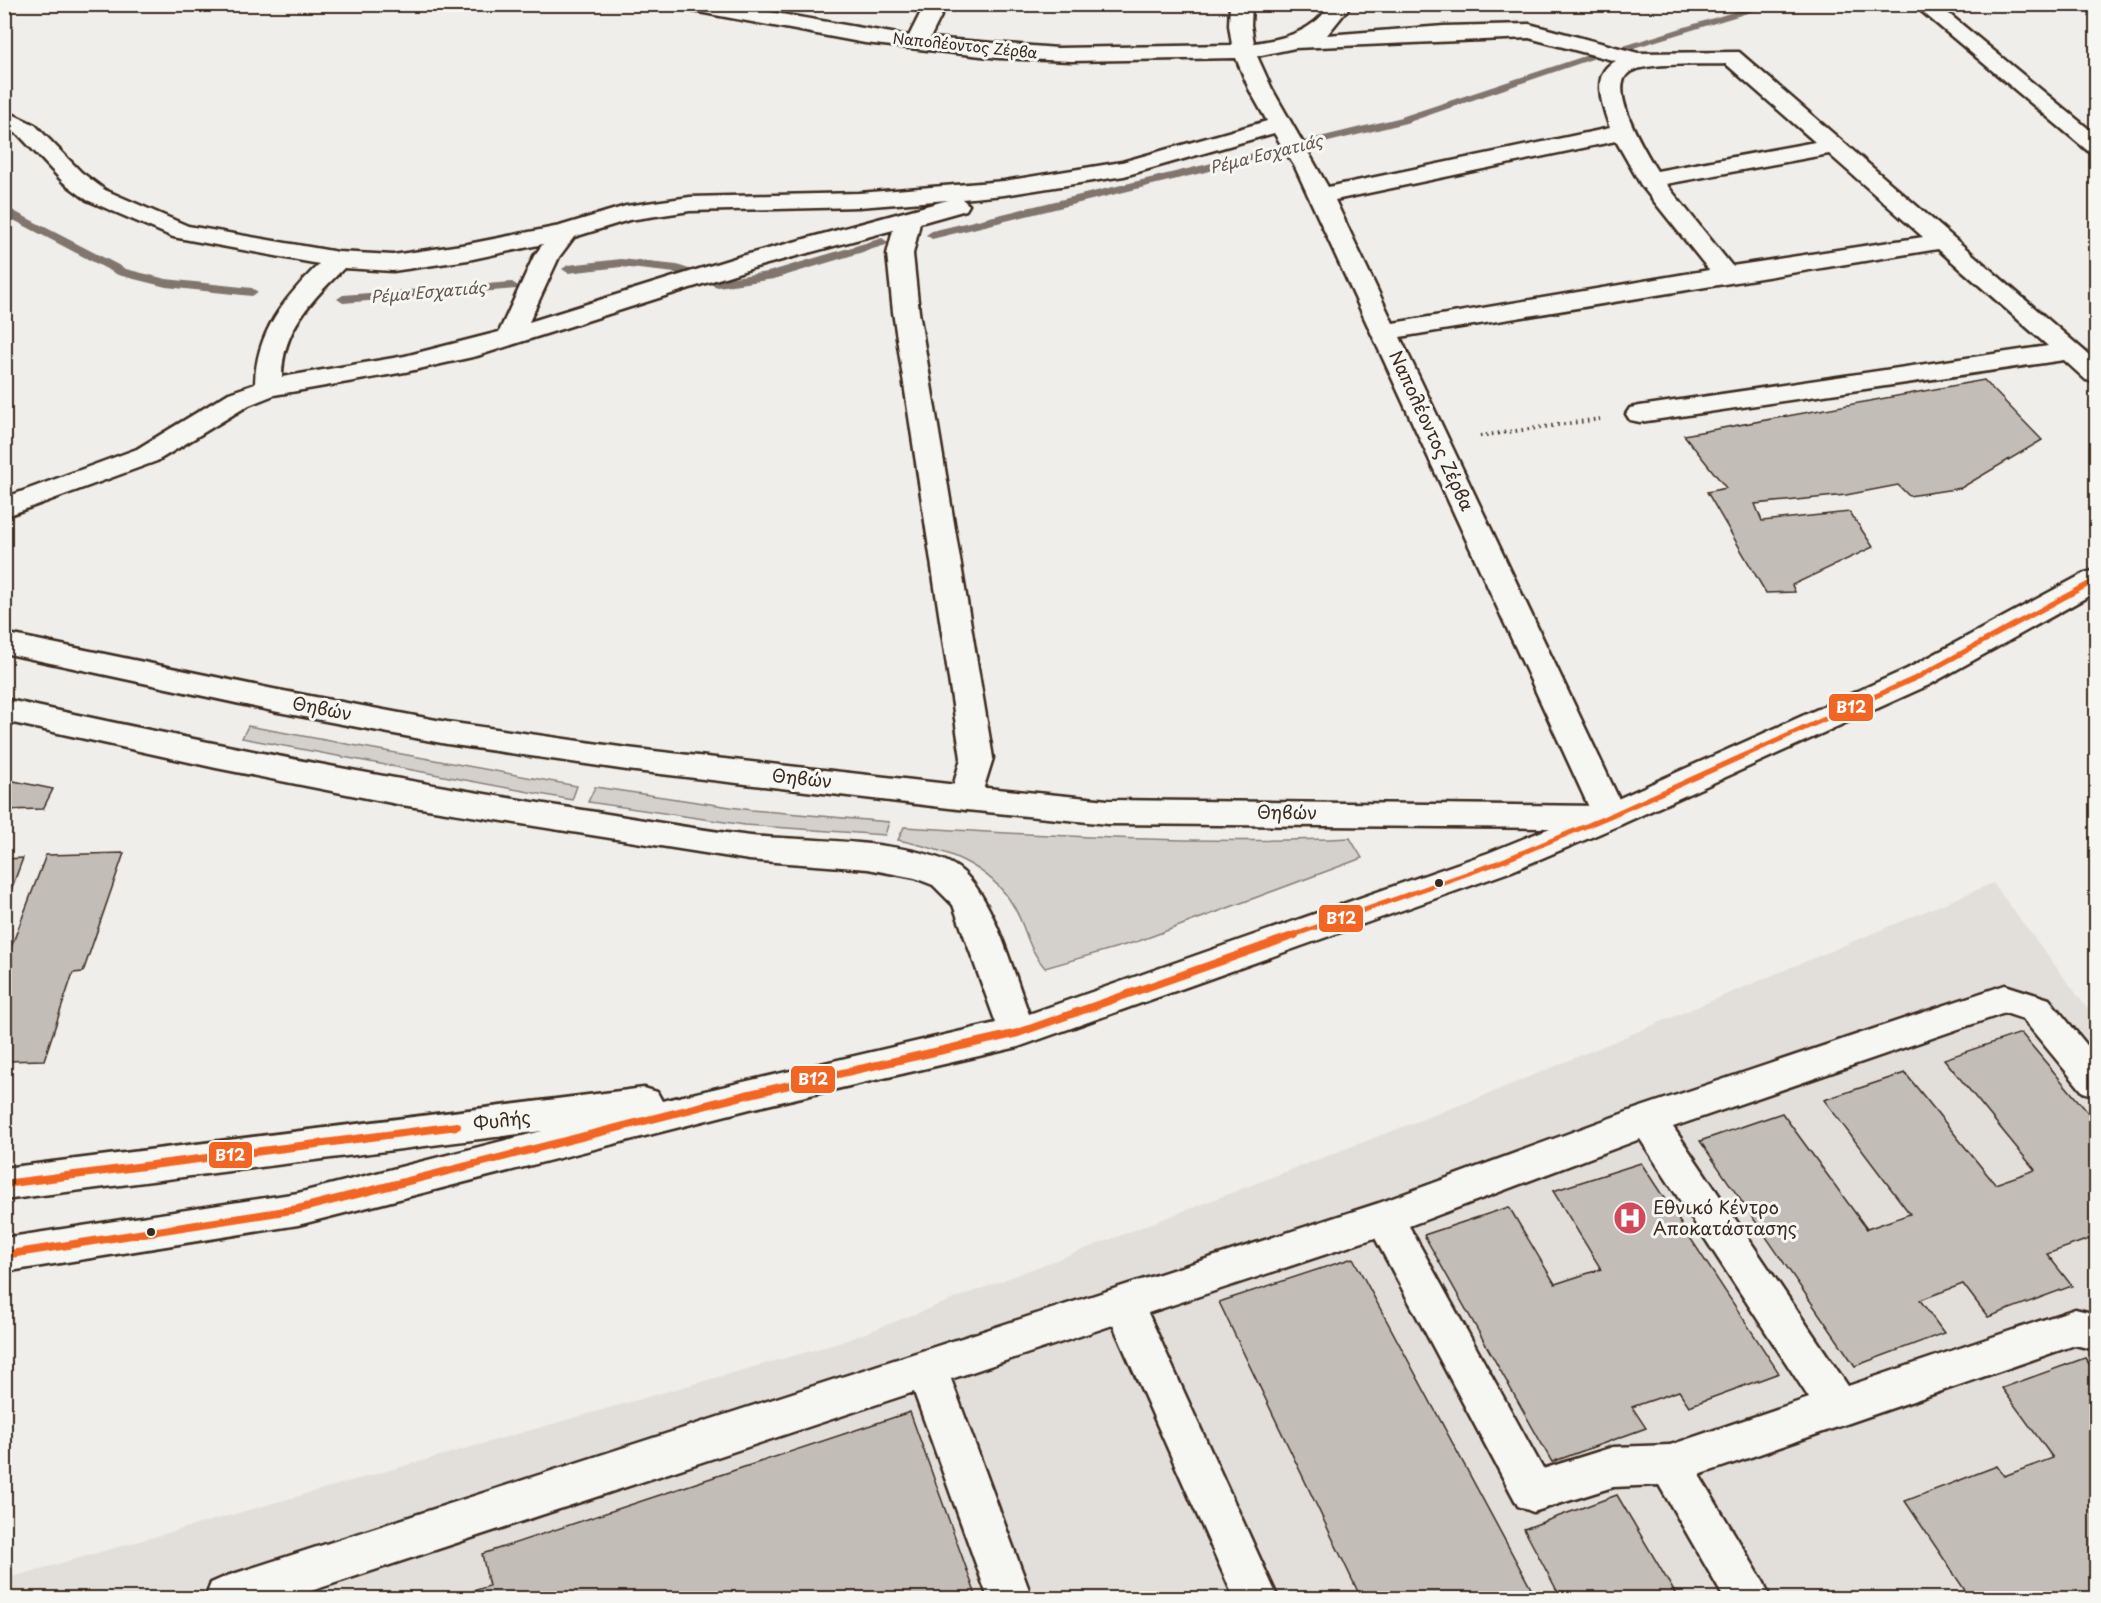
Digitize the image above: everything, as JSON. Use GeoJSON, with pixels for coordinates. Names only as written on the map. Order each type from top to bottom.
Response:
{"type":"FeatureCollection","features":[{"type":"Feature","properties":{"kind":"street","name":"Ναπολέοντος Ζέρβα"},"geometry":{"type":"LineString","coordinates":[[688,4],[723,8],[916,43],[1044,54],[1208,53],[1294,42],[1444,33],[1529,31],[1638,60],[1731,57],[2097,374]]}},
{"type":"Feature","properties":{"kind":"street"},"geometry":{"type":"LineString","coordinates":[[916,43],[936,4]]}},
{"type":"Feature","properties":{"kind":"street"},"geometry":{"type":"LineString","coordinates":[[1241,4],[1239,24],[1245,50]]}},
{"type":"Feature","properties":{"kind":"street"},"geometry":{"type":"LineString","coordinates":[[1294,42],[1326,26],[1342,4]]}},
{"type":"Feature","properties":{"kind":"street"},"geometry":{"type":"LineString","coordinates":[[1923,4],[2097,146]]}},
{"type":"Feature","properties":{"kind":"street","name":"Ναπολέοντος Ζέρβα"},"geometry":{"type":"LineString","coordinates":[[1245,50],[1256,81],[1285,128],[1321,196],[1610,816]]}},
{"type":"Feature","properties":{"kind":"street"},"geometry":{"type":"LineString","coordinates":[[1638,60],[1619,68],[1611,81],[1611,99],[1623,132],[1650,180],[1726,275]]}},
{"type":"Feature","properties":{"kind":"street"},"geometry":{"type":"LineString","coordinates":[[4,117],[27,130],[72,177],[96,195],[182,232],[338,260],[393,263],[468,252],[565,232],[626,213],[690,204],[859,200],[1004,188],[1124,169],[1285,128]]}},
{"type":"Feature","properties":{"kind":"street"},"geometry":{"type":"LineString","coordinates":[[1321,196],[1623,132]]}},
{"type":"Feature","properties":{"kind":"street"},"geometry":{"type":"LineString","coordinates":[[1650,180],[1834,146]]}},
{"type":"Feature","properties":{"kind":"street"},"geometry":{"type":"LineString","coordinates":[[4,508],[147,455],[239,399],[268,388],[405,364],[468,350],[747,262],[937,213],[1004,188]]}},
{"type":"Feature","properties":{"kind":"street"},"geometry":{"type":"LineString","coordinates":[[908,220],[900,254],[906,312],[977,758],[966,798]]}},
{"type":"Feature","properties":{"kind":"street"},"geometry":{"type":"LineString","coordinates":[[510,336],[547,256],[565,232]]}},
{"type":"Feature","properties":{"kind":"street"},"geometry":{"type":"LineString","coordinates":[[1385,332],[1943,241]]}},
{"type":"Feature","properties":{"kind":"street"},"geometry":{"type":"LineString","coordinates":[[268,388],[267,364],[277,329],[290,308],[338,260]]}},
{"type":"Feature","properties":{"kind":"street"},"geometry":{"type":"LineString","coordinates":[[1640,414],[2070,351]]}},
{"type":"Feature","properties":{"kind":"street","name":"Φυλής"},"geometry":{"type":"LineString","coordinates":[[4,1255],[298,1209],[750,1094],[1018,1033],[1500,862],[1610,816],[1918,677],[2097,580]]}},
{"type":"Feature","properties":{"kind":"street","name":"Θηβών"},"geometry":{"type":"LineString","coordinates":[[4,643],[273,700],[447,733],[627,759],[966,798],[1108,812],[1610,816]]}},
{"type":"Feature","properties":{"kind":"street"},"geometry":{"type":"LineString","coordinates":[[4,710],[216,757],[402,793],[749,848],[868,857],[921,866],[945,876],[968,899],[1018,1033]]}},
{"type":"Feature","properties":{"kind":"street"},"geometry":{"type":"LineString","coordinates":[[227,1599],[927,1369],[1123,1302],[1384,1218],[1648,1120],[2005,999],[2036,1009],[2097,1081]]}},
{"type":"Feature","properties":{"kind":"street","name":"Φυλής"},"geometry":{"type":"LineString","coordinates":[[4,1184],[664,1101],[750,1094]]}},
{"type":"Feature","properties":{"kind":"street"},"geometry":{"type":"LineString","coordinates":[[1648,1120],[1839,1408]]}},
{"type":"Feature","properties":{"kind":"street"},"geometry":{"type":"LineString","coordinates":[[4,1277],[298,1209]]}},
{"type":"Feature","properties":{"kind":"street"},"geometry":{"type":"LineString","coordinates":[[1384,1218],[1533,1492],[1612,1467],[1670,1466],[2075,1327],[2097,1332]]}},
{"type":"Feature","properties":{"kind":"street"},"geometry":{"type":"LineString","coordinates":[[1123,1302],[1256,1599]]}},
{"type":"Feature","properties":{"kind":"street"},"geometry":{"type":"LineString","coordinates":[[927,1369],[1010,1599]]}},
{"type":"Feature","properties":{"kind":"street"},"geometry":{"type":"LineString","coordinates":[[1670,1466],[1748,1599]]}},
{"type":"Feature","properties":{"kind":"path"},"geometry":{"type":"LineString","coordinates":[[1436,442],[1640,414]]}},
{"type":"Feature","properties":{"kind":"shaded area"},"geometry":{"type":"Polygon","coordinates":[[[248,726],[577,786],[572,800],[242,738],[248,726]]]}},
{"type":"Feature","properties":{"kind":"shaded area"},"geometry":{"type":"Polygon","coordinates":[[[595,787],[751,810],[889,822],[885,835],[745,825],[588,802],[595,787]]]}},
{"type":"Feature","properties":{"kind":"shaded area"},"geometry":{"type":"Polygon","coordinates":[[[904,827],[1183,840],[1350,838],[1362,858],[1139,941],[1045,968],[1030,945],[1014,907],[992,880],[978,869],[948,854],[898,840],[904,827]]]}},
{"type":"Feature","properties":{"kind":"shaded area","name":"Εθνικό Κέντρο Αποκατάστασης"},"geometry":{"type":"Polygon","coordinates":[[[1993,883],[2096,1020],[2096,1598],[5,1598],[5,1579],[842,1342],[1486,1095],[1993,883]]]}},
{"type":"Feature","properties":{"kind":"building"},"geometry":{"type":"Polygon","coordinates":[[[1984,380],[2042,440],[1961,488],[1909,496],[1898,485],[1846,495],[1755,504],[1762,521],[1850,512],[1873,547],[1792,585],[1795,592],[1766,593],[1707,492],[1726,488],[1684,435],[1984,380]]]}},
{"type":"Feature","properties":{"kind":"building"},"geometry":{"type":"Polygon","coordinates":[[[4,779],[53,789],[43,809],[4,810],[4,779]]]}},
{"type":"Feature","properties":{"kind":"building"},"geometry":{"type":"Polygon","coordinates":[[[124,853],[83,972],[73,973],[44,1060],[4,1061],[4,966],[46,855],[124,853]]]}},
{"type":"Feature","properties":{"kind":"building"},"geometry":{"type":"Polygon","coordinates":[[[23,858],[4,909],[4,859],[23,858]]]}},
{"type":"Feature","properties":{"kind":"building"},"geometry":{"type":"Polygon","coordinates":[[[2021,1033],[2096,1122],[2096,1248],[2089,1239],[2047,1254],[2072,1286],[1988,1317],[1963,1284],[1920,1300],[1944,1333],[1855,1366],[1700,1141],[1782,1113],[1867,1229],[1910,1214],[1824,1100],[1905,1073],[1995,1184],[2035,1170],[1944,1059],[2021,1033]]]}},
{"type":"Feature","properties":{"kind":"building"},"geometry":{"type":"Polygon","coordinates":[[[1641,1163],[1779,1373],[1689,1406],[1679,1391],[1632,1407],[1646,1428],[1552,1462],[1424,1235],[1509,1207],[1555,1284],[1601,1269],[1553,1191],[1641,1163]]]}},
{"type":"Feature","properties":{"kind":"building"},"geometry":{"type":"Polygon","coordinates":[[[1353,1258],[1536,1598],[1361,1598],[1219,1302],[1353,1258]]]}},
{"type":"Feature","properties":{"kind":"building"},"geometry":{"type":"Polygon","coordinates":[[[2085,1358],[2096,1373],[2096,1598],[1970,1598],[1905,1501],[1997,1466],[2004,1476],[2053,1458],[2002,1388],[2085,1358]]]}},
{"type":"Feature","properties":{"kind":"building"},"geometry":{"type":"Polygon","coordinates":[[[910,1412],[977,1598],[451,1598],[489,1586],[482,1554],[910,1412]]]}},
{"type":"Feature","properties":{"kind":"building"},"geometry":{"type":"Polygon","coordinates":[[[1617,1495],[1678,1598],[1561,1598],[1524,1529],[1617,1495]]]}},
{"type":"Feature","properties":{"kind":"waterway","name":"Ρέμα Εσχατιάς"},"geometry":{"type":"LineString","coordinates":[[1623,48],[1772,4]]}},
{"type":"Feature","properties":{"kind":"waterway","name":"Ρέμα Εσχατιάς"},"geometry":{"type":"LineString","coordinates":[[932,235],[1402,121],[1595,56]]}},
{"type":"Feature","properties":{"kind":"waterway","name":"Ρέμα Εσχατιάς"},"geometry":{"type":"LineString","coordinates":[[4,210],[122,272],[166,283],[252,292]]}},
{"type":"Feature","properties":{"kind":"waterway","name":"Ρέμα Εσχατιάς"},"geometry":{"type":"LineString","coordinates":[[568,269],[621,263],[677,269],[718,283],[769,276],[882,242]]}},
{"type":"Feature","properties":{"kind":"waterway","name":"Ρέμα Εσχατιάς"},"geometry":{"type":"LineString","coordinates":[[343,299],[512,286]]}},
{"type":"Feature","properties":{"kind":"transit line","name":"Β12"},"geometry":{"type":"LineString","coordinates":[[4,1255],[298,1209],[750,1094],[1018,1033],[1500,862],[1610,816],[1918,677],[2096,580]]}},
{"type":"Feature","properties":{"kind":"transit line","name":"Β12"},"geometry":{"type":"LineString","coordinates":[[4,1184],[457,1126]]}},
{"type":"Feature","properties":{"kind":"place","name":"Εθνικό Κέντρο Αποκατάστασης"},"geometry":{"type":"Point","coordinates":[1630,1218]}}]}
